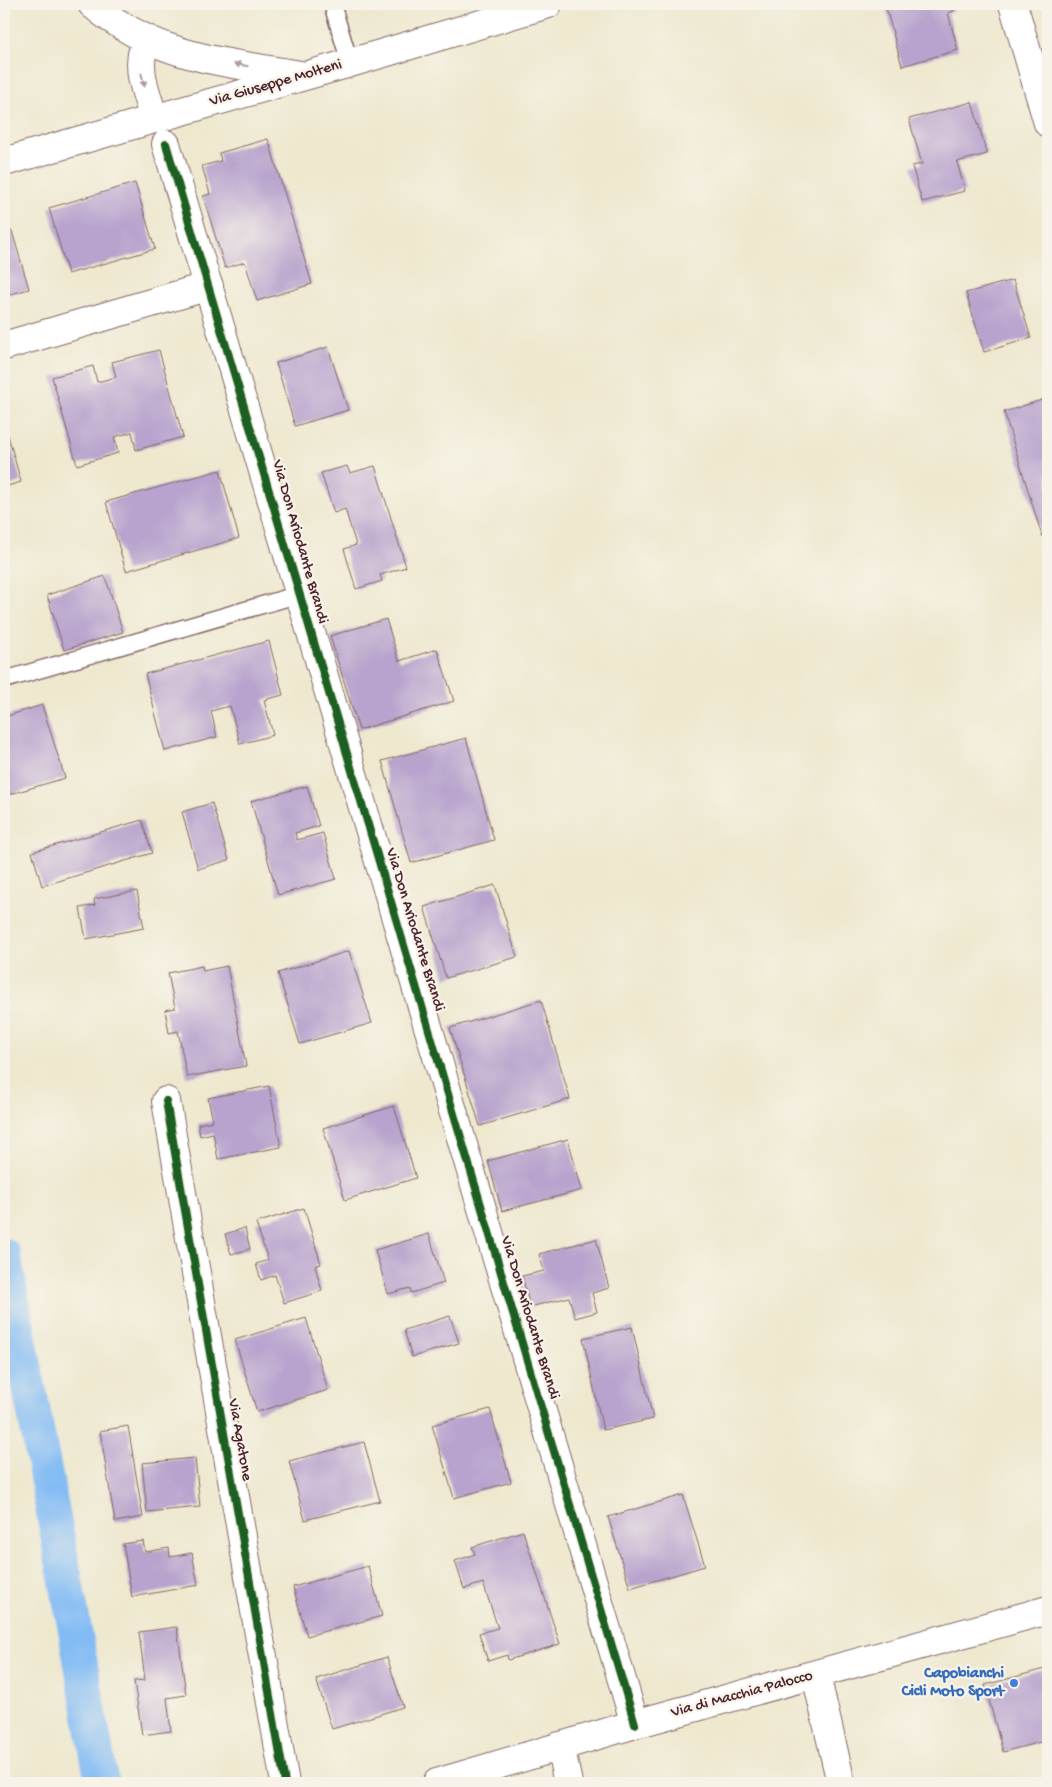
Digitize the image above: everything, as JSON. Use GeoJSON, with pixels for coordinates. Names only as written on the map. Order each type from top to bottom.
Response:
{"type":"FeatureCollection","features":[{"type":"Feature","properties":{"kind":"street"},"geometry":{"type":"LineString","coordinates":[[92,4],[114,21],[147,40],[188,55],[306,76]]}},
{"type":"Feature","properties":{"kind":"street","name":"Via Giuseppe Molteni"},"geometry":{"type":"LineString","coordinates":[[4,162],[350,63],[520,8],[548,4]]}},
{"type":"Feature","properties":{"kind":"street"},"geometry":{"type":"LineString","coordinates":[[1013,4],[1048,123]]}},
{"type":"Feature","properties":{"kind":"street"},"geometry":{"type":"LineString","coordinates":[[147,40],[142,51],[141,70],[154,119]]}},
{"type":"Feature","properties":{"kind":"street","name":"Via Don Ariodante Brandi"},"geometry":{"type":"LineString","coordinates":[[166,144],[635,1724]]}},
{"type":"Feature","properties":{"kind":"street"},"geometry":{"type":"LineString","coordinates":[[4,346],[209,286]]}},
{"type":"Feature","properties":{"kind":"street","name":"Via Agatone"},"geometry":{"type":"LineString","coordinates":[[166,1101],[285,1783]]}},
{"type":"Feature","properties":{"kind":"street","name":"Via di Macchia Palocco"},"geometry":{"type":"LineString","coordinates":[[437,1783],[635,1724],[1048,1610]]}},
{"type":"Feature","properties":{"kind":"street"},"geometry":{"type":"LineString","coordinates":[[816,1675],[841,1783]]}},
{"type":"Feature","properties":{"kind":"street"},"geometry":{"type":"LineString","coordinates":[[560,1746],[568,1783]]}},
{"type":"Feature","properties":{"kind":"lane"},"geometry":{"type":"LineString","coordinates":[[332,4],[350,63]]}},
{"type":"Feature","properties":{"kind":"lane"},"geometry":{"type":"LineString","coordinates":[[4,680],[300,594]]}},
{"type":"Feature","properties":{"kind":"building"},"geometry":{"type":"Polygon","coordinates":[[[885,4],[951,4],[954,11],[948,13],[958,50],[902,66],[885,4]]]}},
{"type":"Feature","properties":{"kind":"building"},"geometry":{"type":"Polygon","coordinates":[[[972,102],[987,154],[957,162],[965,191],[922,202],[912,166],[922,164],[909,119],[972,102]]]}},
{"type":"Feature","properties":{"kind":"building"},"geometry":{"type":"Polygon","coordinates":[[[268,139],[312,284],[257,301],[245,262],[225,268],[203,196],[210,194],[202,166],[221,161],[219,153],[268,139]]]}},
{"type":"Feature","properties":{"kind":"building"},"geometry":{"type":"Polygon","coordinates":[[[135,183],[155,249],[68,274],[49,208],[135,183]]]}},
{"type":"Feature","properties":{"kind":"building"},"geometry":{"type":"Polygon","coordinates":[[[12,231],[29,289],[4,296],[4,233],[12,231]]]}},
{"type":"Feature","properties":{"kind":"building"},"geometry":{"type":"Polygon","coordinates":[[[1013,280],[1031,338],[984,352],[966,293],[1013,280]]]}},
{"type":"Feature","properties":{"kind":"building"},"geometry":{"type":"Polygon","coordinates":[[[328,347],[348,410],[295,426],[276,363],[328,347]]]}},
{"type":"Feature","properties":{"kind":"building"},"geometry":{"type":"Polygon","coordinates":[[[159,350],[183,437],[136,450],[132,432],[114,437],[118,453],[77,465],[52,377],[93,366],[97,382],[116,377],[112,362],[159,350]]]}},
{"type":"Feature","properties":{"kind":"building"},"geometry":{"type":"Polygon","coordinates":[[[1048,398],[1048,535],[1042,536],[1004,412],[1048,398]]]}},
{"type":"Feature","properties":{"kind":"building"},"geometry":{"type":"Polygon","coordinates":[[[4,421],[21,482],[4,487],[4,421]]]}},
{"type":"Feature","properties":{"kind":"building"},"geometry":{"type":"Polygon","coordinates":[[[347,466],[350,473],[375,466],[406,567],[380,575],[382,581],[356,589],[344,549],[356,545],[345,509],[334,513],[321,473],[347,466]]]}},
{"type":"Feature","properties":{"kind":"building"},"geometry":{"type":"Polygon","coordinates":[[[220,470],[239,538],[126,571],[106,502],[220,470]]]}},
{"type":"Feature","properties":{"kind":"building"},"geometry":{"type":"Polygon","coordinates":[[[105,576],[123,632],[64,650],[47,595],[105,576]]]}},
{"type":"Feature","properties":{"kind":"building"},"geometry":{"type":"Polygon","coordinates":[[[386,619],[399,661],[437,649],[454,701],[359,730],[330,636],[386,619]]]}},
{"type":"Feature","properties":{"kind":"building"},"geometry":{"type":"Polygon","coordinates":[[[269,641],[283,695],[264,700],[273,735],[240,744],[230,706],[211,711],[217,737],[165,751],[145,674],[269,641]]]}},
{"type":"Feature","properties":{"kind":"building"},"geometry":{"type":"Polygon","coordinates":[[[42,705],[65,778],[4,796],[4,717],[42,705]]]}},
{"type":"Feature","properties":{"kind":"building"},"geometry":{"type":"Polygon","coordinates":[[[466,738],[494,840],[411,863],[382,761],[466,738]]]}},
{"type":"Feature","properties":{"kind":"building"},"geometry":{"type":"Polygon","coordinates":[[[307,786],[319,826],[295,833],[297,840],[323,833],[336,879],[278,895],[251,801],[307,786]]]}},
{"type":"Feature","properties":{"kind":"building"},"geometry":{"type":"Polygon","coordinates":[[[212,803],[229,860],[198,869],[182,812],[212,803]]]}},
{"type":"Feature","properties":{"kind":"building"},"geometry":{"type":"Polygon","coordinates":[[[142,820],[152,853],[42,886],[32,852],[142,820]]]}},
{"type":"Feature","properties":{"kind":"building"},"geometry":{"type":"Polygon","coordinates":[[[495,885],[517,957],[446,978],[424,907],[495,885]]]}},
{"type":"Feature","properties":{"kind":"building"},"geometry":{"type":"Polygon","coordinates":[[[137,891],[144,928],[86,939],[80,908],[95,905],[94,899],[137,891]]]}},
{"type":"Feature","properties":{"kind":"building"},"geometry":{"type":"Polygon","coordinates":[[[349,951],[372,1023],[300,1044],[278,973],[349,951]]]}},
{"type":"Feature","properties":{"kind":"building"},"geometry":{"type":"Polygon","coordinates":[[[202,966],[203,971],[227,966],[246,1066],[187,1077],[178,1031],[169,1033],[165,1010],[175,1008],[168,973],[202,966]]]}},
{"type":"Feature","properties":{"kind":"building"},"geometry":{"type":"Polygon","coordinates":[[[541,1000],[570,1099],[480,1126],[450,1028],[541,1000]]]}},
{"type":"Feature","properties":{"kind":"building"},"geometry":{"type":"Polygon","coordinates":[[[269,1086],[281,1147],[218,1159],[213,1133],[200,1136],[198,1124],[213,1121],[208,1098],[269,1086]]]}},
{"type":"Feature","properties":{"kind":"building"},"geometry":{"type":"Polygon","coordinates":[[[394,1106],[416,1178],[345,1200],[323,1128],[394,1106]]]}},
{"type":"Feature","properties":{"kind":"building"},"geometry":{"type":"Polygon","coordinates":[[[568,1139],[582,1190],[502,1211],[488,1161],[568,1139]]]}},
{"type":"Feature","properties":{"kind":"building"},"geometry":{"type":"Polygon","coordinates":[[[304,1208],[321,1264],[315,1266],[322,1291],[284,1303],[275,1275],[261,1280],[256,1264],[268,1260],[256,1223],[304,1208]]]}},
{"type":"Feature","properties":{"kind":"building"},"geometry":{"type":"Polygon","coordinates":[[[245,1228],[250,1249],[231,1254],[225,1234],[245,1228]]]}},
{"type":"Feature","properties":{"kind":"building"},"geometry":{"type":"Polygon","coordinates":[[[429,1234],[444,1283],[411,1293],[410,1288],[388,1294],[375,1250],[429,1234]]]}},
{"type":"Feature","properties":{"kind":"building"},"geometry":{"type":"Polygon","coordinates":[[[596,1239],[609,1288],[592,1293],[597,1312],[575,1318],[569,1297],[530,1307],[522,1276],[544,1271],[539,1254],[596,1239]]]}},
{"type":"Feature","properties":{"kind":"building"},"geometry":{"type":"Polygon","coordinates":[[[450,1316],[459,1343],[412,1357],[404,1330],[450,1316]]]}},
{"type":"Feature","properties":{"kind":"building"},"geometry":{"type":"Polygon","coordinates":[[[306,1318],[328,1390],[257,1412],[235,1340],[306,1318]]]}},
{"type":"Feature","properties":{"kind":"building"},"geometry":{"type":"Polygon","coordinates":[[[632,1327],[653,1419],[603,1430],[583,1338],[632,1327]]]}},
{"type":"Feature","properties":{"kind":"building"},"geometry":{"type":"Polygon","coordinates":[[[490,1409],[511,1482],[454,1498],[432,1425],[490,1409]]]}},
{"type":"Feature","properties":{"kind":"building"},"geometry":{"type":"Polygon","coordinates":[[[128,1426],[143,1517],[115,1522],[100,1431],[128,1426]]]}},
{"type":"Feature","properties":{"kind":"building"},"geometry":{"type":"Polygon","coordinates":[[[364,1442],[380,1501],[305,1520],[289,1461],[364,1442]]]}},
{"type":"Feature","properties":{"kind":"building"},"geometry":{"type":"Polygon","coordinates":[[[195,1458],[200,1507],[147,1512],[142,1463],[195,1458]]]}},
{"type":"Feature","properties":{"kind":"building"},"geometry":{"type":"Polygon","coordinates":[[[683,1495],[705,1566],[630,1588],[608,1517],[683,1495]]]}},
{"type":"Feature","properties":{"kind":"building"},"geometry":{"type":"Polygon","coordinates":[[[523,1531],[560,1644],[508,1660],[507,1655],[488,1661],[479,1633],[498,1628],[483,1583],[464,1589],[455,1561],[475,1554],[472,1547],[523,1531]]]}},
{"type":"Feature","properties":{"kind":"building"},"geometry":{"type":"Polygon","coordinates":[[[143,1541],[145,1552],[169,1548],[170,1557],[192,1553],[198,1585],[132,1597],[123,1544],[143,1541]]]}},
{"type":"Feature","properties":{"kind":"building"},"geometry":{"type":"Polygon","coordinates":[[[368,1566],[382,1616],[307,1636],[293,1587],[368,1566]]]}},
{"type":"Feature","properties":{"kind":"building"},"geometry":{"type":"Polygon","coordinates":[[[177,1627],[186,1695],[167,1698],[171,1731],[142,1735],[134,1681],[145,1680],[139,1632],[177,1627]]]}},
{"type":"Feature","properties":{"kind":"building"},"geometry":{"type":"Polygon","coordinates":[[[387,1657],[403,1707],[332,1729],[316,1679],[387,1657]]]}},
{"type":"Feature","properties":{"kind":"building"},"geometry":{"type":"Polygon","coordinates":[[[1048,1668],[1048,1740],[1003,1752],[985,1685],[1048,1668]]]}},
{"type":"Feature","properties":{"kind":"waterway"},"geometry":{"type":"LineString","coordinates":[[4,1255],[102,1783]]}},
{"type":"Feature","properties":{"kind":"cycle path"},"geometry":{"type":"LineString","coordinates":[[166,144],[635,1724]]}},
{"type":"Feature","properties":{"kind":"cycle path"},"geometry":{"type":"LineString","coordinates":[[166,1101],[285,1783]]}},
{"type":"Feature","properties":{"kind":"place","name":"Capobianchi Cicli Moto Sport"},"geometry":{"type":"Point","coordinates":[1014,1683]}}]}
